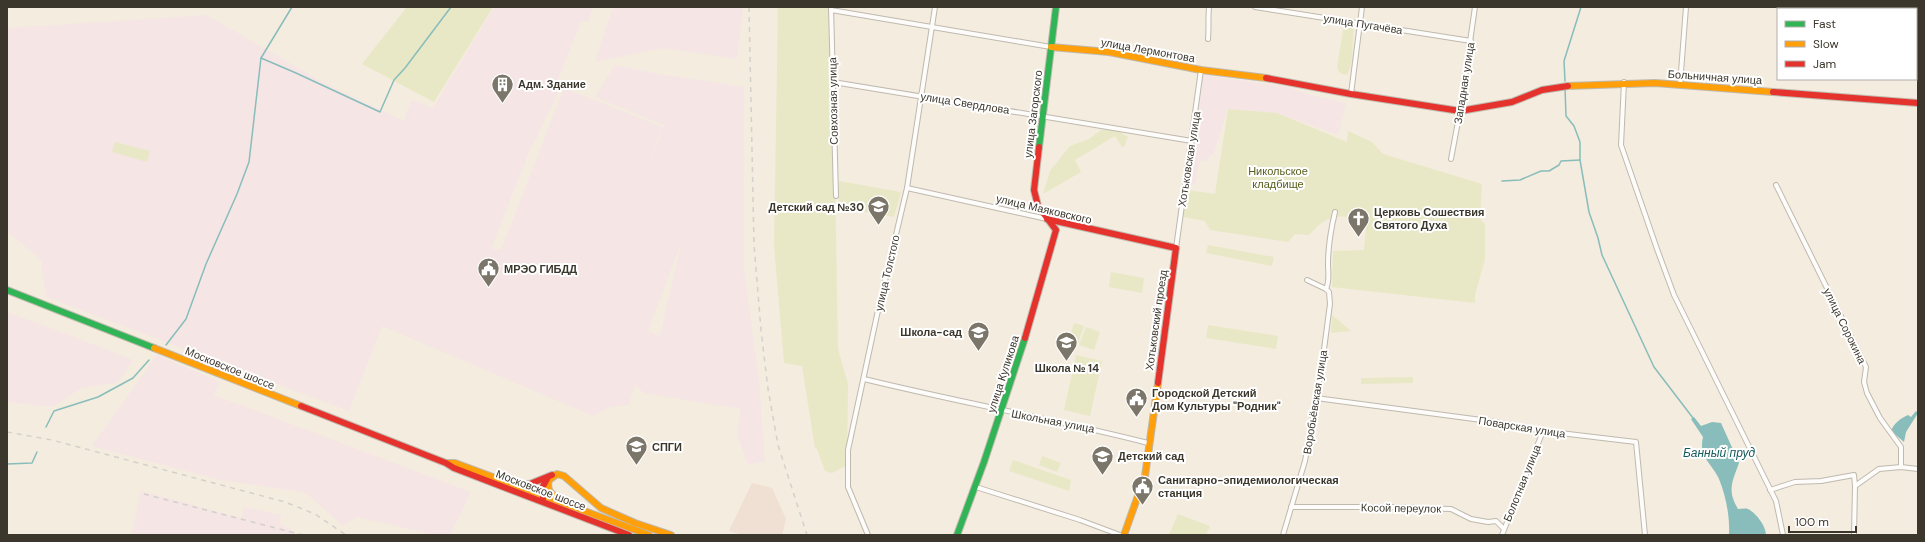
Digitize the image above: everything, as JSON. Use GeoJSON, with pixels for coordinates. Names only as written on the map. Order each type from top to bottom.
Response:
{"type":"FeatureCollection","features":[{"type":"Feature","properties":{"kind":"main road","name":"улица Загорского"},"geometry":{"type":"LineString","coordinates":[[1047,219],[1038,206],[1034,193],[1056,7]]}},
{"type":"Feature","properties":{"kind":"main road","name":"улица Лермонтова"},"geometry":{"type":"LineString","coordinates":[[1051,47],[1109,52],[1202,70],[1274,79],[1351,94],[1460,111],[1512,102],[1542,90],[1560,86],[1624,82]]}},
{"type":"Feature","properties":{"kind":"main road","name":"Больничная улица"},"geometry":{"type":"LineString","coordinates":[[1624,82],[1655,83],[1918,103]]}},
{"type":"Feature","properties":{"kind":"main road","name":"улица Маяковского"},"geometry":{"type":"LineString","coordinates":[[1047,219],[1176,248]]}},
{"type":"Feature","properties":{"kind":"main road","name":"улица Куликова"},"geometry":{"type":"LineString","coordinates":[[957,535],[977,484],[1002,411],[1055,238],[1056,230],[1047,219]]}},
{"type":"Feature","properties":{"kind":"main road","name":"Хотьковский проезд"},"geometry":{"type":"LineString","coordinates":[[1124,535],[1145,476],[1148,443],[1176,248]]}},
{"type":"Feature","properties":{"kind":"main road","name":"Московское шоссе"},"geometry":{"type":"LineString","coordinates":[[7,290],[446,463],[454,468],[543,499],[569,506],[649,535]]}},
{"type":"Feature","properties":{"kind":"main road","name":"Московское шоссе"},"geometry":{"type":"LineString","coordinates":[[446,463],[455,463],[504,482],[629,535]]}},
{"type":"Feature","properties":{"kind":"main road","name":"Московское шоссе"},"geometry":{"type":"LineString","coordinates":[[569,506],[548,491],[549,480],[557,474],[564,476],[601,508],[634,523],[671,535]]}},
{"type":"Feature","properties":{"kind":"main road"},"geometry":{"type":"LineString","coordinates":[[504,482],[530,484],[557,474]]}},
{"type":"Feature","properties":{"kind":"main road"},"geometry":{"type":"LineString","coordinates":[[543,499],[542,490],[544,482],[549,477],[557,474]]}},
{"type":"Feature","properties":{"kind":"main road"},"geometry":{"type":"LineString","coordinates":[[601,524],[624,535]]}},
{"type":"Feature","properties":{"kind":"street","name":"улица Толстого"},"geometry":{"type":"LineString","coordinates":[[868,535],[848,487],[848,450],[907,188],[935,7]]}},
{"type":"Feature","properties":{"kind":"street"},"geometry":{"type":"LineString","coordinates":[[1208,39],[1209,24],[1207,21],[1209,7]]}},
{"type":"Feature","properties":{"kind":"street","name":"улица Пугачёва"},"geometry":{"type":"LineString","coordinates":[[1255,7],[1471,41]]}},
{"type":"Feature","properties":{"kind":"street"},"geometry":{"type":"LineString","coordinates":[[1351,94],[1362,7]]}},
{"type":"Feature","properties":{"kind":"street","name":"Западная улица"},"geometry":{"type":"LineString","coordinates":[[1451,159],[1460,111],[1475,7]]}},
{"type":"Feature","properties":{"kind":"street"},"geometry":{"type":"LineString","coordinates":[[1680,85],[1686,7]]}},
{"type":"Feature","properties":{"kind":"street","name":"улица Лермонтова"},"geometry":{"type":"LineString","coordinates":[[832,9],[1051,47]]}},
{"type":"Feature","properties":{"kind":"street","name":"Совхозная улица"},"geometry":{"type":"LineString","coordinates":[[832,9],[836,196]]}},
{"type":"Feature","properties":{"kind":"street","name":"Хотьковская улица"},"geometry":{"type":"LineString","coordinates":[[1176,248],[1202,70]]}},
{"type":"Feature","properties":{"kind":"street","name":"улица Свердлова"},"geometry":{"type":"LineString","coordinates":[[833,82],[1192,141]]}},
{"type":"Feature","properties":{"kind":"street"},"geometry":{"type":"LineString","coordinates":[[1624,82],[1621,145],[1674,295],[1770,490],[1779,513],[1783,535]]}},
{"type":"Feature","properties":{"kind":"street","name":"улица Сорокина"},"geometry":{"type":"LineString","coordinates":[[1776,185],[1866,367],[1864,382],[1867,393],[1880,418],[1901,447],[1901,467]]}},
{"type":"Feature","properties":{"kind":"street","name":"улица Маяковского"},"geometry":{"type":"LineString","coordinates":[[907,188],[1047,219]]}},
{"type":"Feature","properties":{"kind":"street","name":"Воробьёвская улица"},"geometry":{"type":"LineString","coordinates":[[1283,535],[1305,460],[1321,372],[1330,304],[1329,292],[1326,289],[1329,282],[1328,264],[1331,228],[1335,212]]}},
{"type":"Feature","properties":{"kind":"street"},"geometry":{"type":"LineString","coordinates":[[1307,280],[1326,289]]}},
{"type":"Feature","properties":{"kind":"street","name":"Школьная улица"},"geometry":{"type":"LineString","coordinates":[[864,379],[1002,411],[1096,430],[1148,443]]}},
{"type":"Feature","properties":{"kind":"street","name":"Поварская улица"},"geometry":{"type":"LineString","coordinates":[[1316,398],[1489,420],[1543,431],[1636,442],[1645,535]]}},
{"type":"Feature","properties":{"kind":"street","name":"Болотная улица"},"geometry":{"type":"LineString","coordinates":[[1502,535],[1543,431]]}},
{"type":"Feature","properties":{"kind":"street"},"geometry":{"type":"LineString","coordinates":[[1855,486],[1879,469],[1901,467],[1918,469]]}},
{"type":"Feature","properties":{"kind":"street"},"geometry":{"type":"LineString","coordinates":[[1770,490],[1794,482],[1821,481],[1854,475],[1854,535]]}},
{"type":"Feature","properties":{"kind":"street"},"geometry":{"type":"LineString","coordinates":[[977,484],[1120,535]]}},
{"type":"Feature","properties":{"kind":"street","name":"Косой переулок"},"geometry":{"type":"LineString","coordinates":[[1291,507],[1391,507],[1451,509],[1471,519],[1488,522],[1496,521],[1504,529]]}},
{"type":"Feature","properties":{"kind":"shaded area"},"geometry":{"type":"Polygon","coordinates":[[[494,7],[593,7],[588,22],[581,21],[558,80],[562,85],[530,150],[491,249],[501,250],[564,88],[662,127],[644,177],[664,125],[595,97],[615,65],[659,74],[744,87],[744,269],[759,381],[765,461],[748,465],[737,434],[741,409],[644,393],[635,384],[629,405],[610,407],[593,416],[382,326],[349,411],[46,297],[41,263],[43,261],[7,232],[7,28],[207,15],[324,83],[404,121],[412,100],[433,108],[494,7]],[[682,241],[648,331],[660,336],[682,241]]]}},
{"type":"Feature","properties":{"kind":"shaded area"},"geometry":{"type":"Polygon","coordinates":[[[613,7],[743,7],[737,59],[663,48],[595,62],[613,7]]]}},
{"type":"Feature","properties":{"kind":"shaded area"},"geometry":{"type":"Polygon","coordinates":[[[1202,75],[1288,87],[1310,95],[1346,103],[1338,135],[1277,113],[1228,109],[1213,155],[1210,155],[1207,161],[1200,161],[1195,185],[1187,184],[1202,75]]]}},
{"type":"Feature","properties":{"kind":"shaded area"},"geometry":{"type":"Polygon","coordinates":[[[7,312],[133,360],[118,383],[81,388],[53,407],[7,402],[7,312]]]}},
{"type":"Feature","properties":{"kind":"shaded area"},"geometry":{"type":"Polygon","coordinates":[[[157,355],[220,382],[214,395],[471,492],[450,535],[436,535],[357,517],[343,526],[307,494],[302,492],[220,480],[92,446],[157,355]]]}},
{"type":"Feature","properties":{"kind":"shaded area"},"geometry":{"type":"Polygon","coordinates":[[[752,483],[772,488],[786,519],[782,535],[743,535],[729,531],[752,483]]]}},
{"type":"Feature","properties":{"kind":"shaded area"},"geometry":{"type":"Polygon","coordinates":[[[141,491],[241,518],[244,507],[281,515],[280,525],[291,529],[291,535],[131,535],[141,491]]]}},
{"type":"Feature","properties":{"kind":"green space"},"geometry":{"type":"Polygon","coordinates":[[[407,7],[493,7],[434,102],[362,64],[407,7]]]}},
{"type":"Feature","properties":{"kind":"green space"},"geometry":{"type":"Polygon","coordinates":[[[778,7],[832,7],[838,349],[848,384],[847,465],[832,473],[825,471],[817,449],[815,448],[802,366],[784,363],[774,246],[778,7]]]}},
{"type":"Feature","properties":{"kind":"green space"},"geometry":{"type":"Polygon","coordinates":[[[1344,25],[1352,25],[1354,28],[1352,58],[1347,75],[1340,73],[1337,66],[1344,25]]]}},
{"type":"Feature","properties":{"kind":"green space","name":"Никольское кладбище"},"geometry":{"type":"Polygon","coordinates":[[[1228,109],[1277,113],[1347,142],[1348,131],[1372,142],[1383,154],[1482,184],[1480,219],[1485,224],[1485,259],[1475,295],[1475,303],[1332,287],[1333,251],[1364,250],[1367,218],[1342,216],[1335,217],[1323,222],[1309,235],[1295,234],[1288,242],[1210,230],[1205,221],[1183,217],[1187,190],[1215,194],[1228,109]]]}},
{"type":"Feature","properties":{"kind":"green space"},"geometry":{"type":"Polygon","coordinates":[[[1108,129],[1120,132],[1128,137],[1124,147],[1122,147],[1115,136],[1075,160],[1081,172],[1043,194],[1050,171],[1070,146],[1089,139],[1101,130],[1108,129]]]}},
{"type":"Feature","properties":{"kind":"green space"},"geometry":{"type":"Polygon","coordinates":[[[115,142],[150,151],[147,162],[112,152],[115,142]]]}},
{"type":"Feature","properties":{"kind":"green space"},"geometry":{"type":"Polygon","coordinates":[[[839,181],[901,192],[894,217],[839,207],[839,181]]]}},
{"type":"Feature","properties":{"kind":"green space"},"geometry":{"type":"Polygon","coordinates":[[[1208,245],[1274,257],[1272,266],[1206,253],[1208,245]]]}},
{"type":"Feature","properties":{"kind":"green space"},"geometry":{"type":"Polygon","coordinates":[[[1111,272],[1144,278],[1142,293],[1109,287],[1111,272]]]}},
{"type":"Feature","properties":{"kind":"green space"},"geometry":{"type":"Polygon","coordinates":[[[1332,315],[1351,331],[1331,333],[1332,315]]]}},
{"type":"Feature","properties":{"kind":"green space"},"geometry":{"type":"Polygon","coordinates":[[[1074,323],[1084,326],[1078,343],[1069,340],[1074,323]]]}},
{"type":"Feature","properties":{"kind":"green space"},"geometry":{"type":"Polygon","coordinates":[[[1208,325],[1278,336],[1276,349],[1206,338],[1208,325]]]}},
{"type":"Feature","properties":{"kind":"green space"},"geometry":{"type":"Polygon","coordinates":[[[1086,327],[1100,332],[1094,350],[1079,345],[1086,327]]]}},
{"type":"Feature","properties":{"kind":"green space"},"geometry":{"type":"Polygon","coordinates":[[[1076,355],[1102,361],[1090,416],[1064,410],[1076,355]]]}},
{"type":"Feature","properties":{"kind":"green space"},"geometry":{"type":"Polygon","coordinates":[[[1413,377],[1413,383],[1361,384],[1361,378],[1413,377]]]}},
{"type":"Feature","properties":{"kind":"green space"},"geometry":{"type":"Polygon","coordinates":[[[1042,456],[1061,463],[1057,472],[1039,465],[1042,456]]]}},
{"type":"Feature","properties":{"kind":"green space"},"geometry":{"type":"Polygon","coordinates":[[[1013,460],[1071,480],[1069,491],[1009,471],[1013,460]]]}},
{"type":"Feature","properties":{"kind":"green space"},"geometry":{"type":"Polygon","coordinates":[[[1178,514],[1210,526],[1206,535],[1169,535],[1178,514]]]}},
{"type":"Feature","properties":{"kind":"water"},"geometry":{"type":"Polygon","coordinates":[[[1916,411],[1918,413],[1906,432],[1904,442],[1891,431],[1898,421],[1908,415],[1911,417],[1916,411]]]}},
{"type":"Feature","properties":{"kind":"water","name":"Банный пруд"},"geometry":{"type":"Polygon","coordinates":[[[1694,417],[1701,426],[1712,422],[1721,423],[1739,463],[1732,486],[1735,503],[1738,509],[1748,509],[1754,513],[1766,531],[1766,535],[1729,535],[1728,514],[1724,492],[1716,473],[1706,460],[1702,450],[1703,437],[1691,419],[1694,417]]]}},
{"type":"Feature","properties":{"kind":"waterway"},"geometry":{"type":"LineString","coordinates":[[166,345],[186,319],[206,264],[237,194],[249,162],[261,58],[292,7]]}},
{"type":"Feature","properties":{"kind":"waterway"},"geometry":{"type":"LineString","coordinates":[[261,58],[380,112],[394,80],[405,68],[451,7]]}},
{"type":"Feature","properties":{"kind":"waterway"},"geometry":{"type":"LineString","coordinates":[[1565,81],[1564,61],[1581,7]]}},
{"type":"Feature","properties":{"kind":"waterway"},"geometry":{"type":"LineString","coordinates":[[1565,88],[1566,116],[1574,126],[1580,142],[1580,160],[1589,212],[1602,255],[1654,367],[1693,418]]}},
{"type":"Feature","properties":{"kind":"waterway"},"geometry":{"type":"LineString","coordinates":[[1502,181],[1520,180],[1541,171],[1549,171],[1559,165],[1561,161],[1580,160]]}},
{"type":"Feature","properties":{"kind":"waterway"},"geometry":{"type":"LineString","coordinates":[[46,427],[54,411],[98,397],[133,378],[149,360]]}},
{"type":"Feature","properties":{"kind":"waterway"},"geometry":{"type":"LineString","coordinates":[[7,464],[32,463],[37,452]]}},
{"type":"Feature","properties":{"kind":"railway"},"geometry":{"type":"LineString","coordinates":[[749,7],[754,244],[761,330],[768,389],[778,445],[807,535]]}},
{"type":"Feature","properties":{"kind":"railway"},"geometry":{"type":"LineString","coordinates":[[7,432],[52,440],[285,502],[315,514],[346,535]]}},
{"type":"Feature","properties":{"kind":"railway"},"geometry":{"type":"LineString","coordinates":[[144,494],[303,535]]}},
{"type":"Feature","properties":{"kind":"traffic: fast"},"geometry":{"type":"LineString","coordinates":[[1039,147],[1056,7]]}},
{"type":"Feature","properties":{"kind":"traffic: fast"},"geometry":{"type":"LineString","coordinates":[[7,290],[154,348]]}},
{"type":"Feature","properties":{"kind":"traffic: fast"},"geometry":{"type":"LineString","coordinates":[[957,535],[984,462],[1025,338]]}},
{"type":"Feature","properties":{"kind":"traffic: slow"},"geometry":{"type":"LineString","coordinates":[[1051,47],[1109,52],[1201,70],[1266,78]]}},
{"type":"Feature","properties":{"kind":"traffic: slow"},"geometry":{"type":"LineString","coordinates":[[1568,86],[1655,83],[1773,92]]}},
{"type":"Feature","properties":{"kind":"traffic: slow"},"geometry":{"type":"LineString","coordinates":[[154,348],[301,406]]}},
{"type":"Feature","properties":{"kind":"traffic: slow"},"geometry":{"type":"LineString","coordinates":[[1124,535],[1145,476],[1158,383]]}},
{"type":"Feature","properties":{"kind":"traffic: slow"},"geometry":{"type":"LineString","coordinates":[[447,463],[455,463],[649,535]]}},
{"type":"Feature","properties":{"kind":"traffic: slow"},"geometry":{"type":"LineString","coordinates":[[559,499],[552,493],[548,486],[549,480],[557,474],[564,476],[601,508],[635,523],[671,535]]}},
{"type":"Feature","properties":{"kind":"traffic: jam"},"geometry":{"type":"LineString","coordinates":[[1266,78],[1351,94],[1460,111],[1512,102],[1542,90],[1568,86]]}},
{"type":"Feature","properties":{"kind":"traffic: jam"},"geometry":{"type":"LineString","coordinates":[[1773,92],[1918,103]]}},
{"type":"Feature","properties":{"kind":"traffic: jam"},"geometry":{"type":"LineString","coordinates":[[1025,338],[1056,230],[1038,206],[1034,190],[1039,147]]}},
{"type":"Feature","properties":{"kind":"traffic: jam"},"geometry":{"type":"LineString","coordinates":[[1047,219],[1176,248],[1158,383]]}},
{"type":"Feature","properties":{"kind":"traffic: jam"},"geometry":{"type":"LineString","coordinates":[[301,406],[446,463],[454,468],[629,535]]}},
{"type":"Feature","properties":{"kind":"traffic: jam"},"geometry":{"type":"LineString","coordinates":[[517,484],[530,484],[552,475]]}},
{"type":"Feature","properties":{"kind":"traffic: jam"},"geometry":{"type":"LineString","coordinates":[[543,498],[542,488],[547,479]]}},
{"type":"Feature","properties":{"kind":"place","name":"Адм. Здание"},"geometry":{"type":"Point","coordinates":[503,104]}},
{"type":"Feature","properties":{"kind":"place","name":"Детский сад №30"},"geometry":{"type":"Point","coordinates":[879,226]}},
{"type":"Feature","properties":{"kind":"place","name":"Церковь Сошествия Святого Духа"},"geometry":{"type":"Point","coordinates":[1358,238]}},
{"type":"Feature","properties":{"kind":"place","name":"МРЭО ГИБДД"},"geometry":{"type":"Point","coordinates":[489,288]}},
{"type":"Feature","properties":{"kind":"place","name":"Школа-сад"},"geometry":{"type":"Point","coordinates":[978,352]}},
{"type":"Feature","properties":{"kind":"place","name":"Школа № 14"},"geometry":{"type":"Point","coordinates":[1067,362]}},
{"type":"Feature","properties":{"kind":"place","name":"Городской Детский Дом Культуры \"Родник\""},"geometry":{"type":"Point","coordinates":[1137,418]}},
{"type":"Feature","properties":{"kind":"place","name":"СПГИ"},"geometry":{"type":"Point","coordinates":[636,466]}},
{"type":"Feature","properties":{"kind":"place","name":"Детский сад"},"geometry":{"type":"Point","coordinates":[1102,476]}},
{"type":"Feature","properties":{"kind":"place","name":"Санитарно-эпидемиологическая станция"},"geometry":{"type":"Point","coordinates":[1143,506]}}]}
